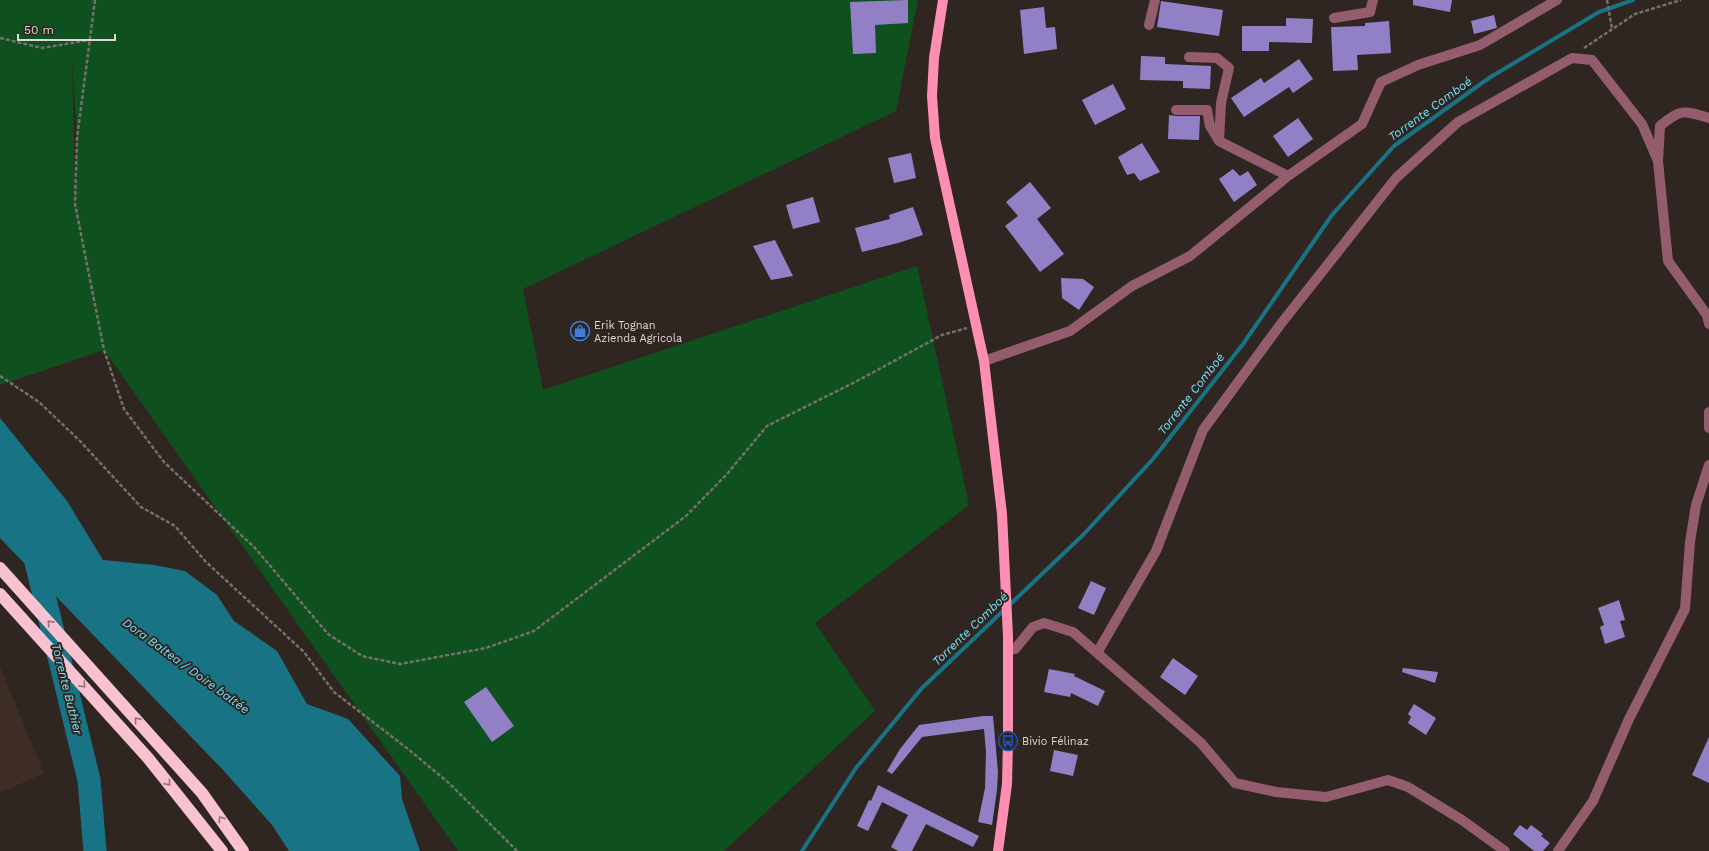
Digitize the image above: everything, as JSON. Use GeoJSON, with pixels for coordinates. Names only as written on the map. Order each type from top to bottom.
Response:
{"type":"FeatureCollection","features":[{"type":"Feature","properties":{"kind":"highway"},"geometry":{"type":"LineString","coordinates":[[0,568],[202,793],[243,851]]}},
{"type":"Feature","properties":{"kind":"highway"},"geometry":{"type":"LineString","coordinates":[[0,594],[148,758],[222,851]]}},
{"type":"Feature","properties":{"kind":"main road"},"geometry":{"type":"LineString","coordinates":[[943,0],[934,58],[932,96],[936,138],[984,361],[1002,514],[1008,636],[1007,784],[998,851]]}},
{"type":"Feature","properties":{"kind":"street"},"geometry":{"type":"LineString","coordinates":[[1149,25],[1155,0]]}},
{"type":"Feature","properties":{"kind":"street"},"geometry":{"type":"LineString","coordinates":[[1334,18],[1370,12],[1373,0]]}},
{"type":"Feature","properties":{"kind":"street"},"geometry":{"type":"LineString","coordinates":[[984,361],[1070,331],[1132,286],[1190,256],[1288,176],[1362,124],[1381,82],[1418,65],[1480,45],[1557,0]]}},
{"type":"Feature","properties":{"kind":"street"},"geometry":{"type":"LineString","coordinates":[[1189,57],[1217,58],[1229,68],[1221,103],[1219,141]]}},
{"type":"Feature","properties":{"kind":"street"},"geometry":{"type":"LineString","coordinates":[[1097,653],[1156,551],[1203,430],[1280,325],[1396,178],[1458,122],[1572,58],[1592,60],[1642,124],[1658,161]]}},
{"type":"Feature","properties":{"kind":"street"},"geometry":{"type":"LineString","coordinates":[[1176,110],[1207,110],[1210,126],[1219,141],[1288,176]]}},
{"type":"Feature","properties":{"kind":"street"},"geometry":{"type":"LineString","coordinates":[[1709,118],[1691,112],[1675,114],[1660,126],[1658,161],[1668,261],[1707,315],[1709,324]]}},
{"type":"Feature","properties":{"kind":"street"},"geometry":{"type":"LineString","coordinates":[[1709,412],[1709,428]]}},
{"type":"Feature","properties":{"kind":"street"},"geometry":{"type":"LineString","coordinates":[[1558,851],[1593,801],[1629,719],[1684,608],[1690,542],[1696,505],[1709,465]]}},
{"type":"Feature","properties":{"kind":"street"},"geometry":{"type":"LineString","coordinates":[[1008,650],[1015,648],[1033,627],[1044,624],[1073,632],[1201,743],[1234,783],[1276,792],[1326,797],[1388,780],[1408,788],[1462,820],[1505,851]]}},
{"type":"Feature","properties":{"kind":"path"},"geometry":{"type":"LineString","coordinates":[[95,0],[77,138],[75,204],[104,350],[124,409],[164,462],[255,548],[328,634],[362,656],[400,664],[486,648],[534,631],[686,516],[727,474],[767,426],[857,381],[942,335],[977,326]]}},
{"type":"Feature","properties":{"kind":"path"},"geometry":{"type":"LineString","coordinates":[[1607,0],[1612,29]]}},
{"type":"Feature","properties":{"kind":"path"},"geometry":{"type":"LineString","coordinates":[[1572,58],[1635,14],[1682,0]]}},
{"type":"Feature","properties":{"kind":"path"},"geometry":{"type":"LineString","coordinates":[[0,38],[42,48],[89,40]]}},
{"type":"Feature","properties":{"kind":"path"},"geometry":{"type":"LineString","coordinates":[[0,376],[39,402],[79,440],[141,507],[175,526],[206,562],[304,652],[334,692],[408,749],[450,784],[517,851]]}},
{"type":"Feature","properties":{"kind":"shaded area"},"geometry":{"type":"Polygon","coordinates":[[[0,667],[44,773],[0,793],[0,667]]]}},
{"type":"Feature","properties":{"kind":"green space"},"geometry":{"type":"Polygon","coordinates":[[[0,0],[918,0],[896,111],[523,289],[543,390],[917,266],[969,505],[815,623],[875,711],[724,851],[458,851],[104,350],[0,385],[0,0]],[[72,62],[75,191],[77,138],[72,62]]]}},
{"type":"Feature","properties":{"kind":"water","name":"Dora Baltea / Doire baltée"},"geometry":{"type":"Polygon","coordinates":[[[0,418],[67,501],[103,560],[154,565],[185,571],[217,595],[234,621],[277,651],[307,704],[348,719],[400,776],[402,799],[420,851],[289,851],[272,825],[223,770],[0,538],[0,418]]]}},
{"type":"Feature","properties":{"kind":"building"},"geometry":{"type":"Polygon","coordinates":[[[908,0],[908,23],[875,25],[876,53],[853,54],[850,2],[908,0]]]}},
{"type":"Feature","properties":{"kind":"building"},"geometry":{"type":"Polygon","coordinates":[[[1413,0],[1452,0],[1450,12],[1413,5],[1413,0]]]}},
{"type":"Feature","properties":{"kind":"building"},"geometry":{"type":"Polygon","coordinates":[[[1161,1],[1223,10],[1219,36],[1157,27],[1161,1]]]}},
{"type":"Feature","properties":{"kind":"building"},"geometry":{"type":"Polygon","coordinates":[[[1044,7],[1046,28],[1055,27],[1057,49],[1024,54],[1020,10],[1044,7]]]}},
{"type":"Feature","properties":{"kind":"building"},"geometry":{"type":"Polygon","coordinates":[[[1494,15],[1497,28],[1474,34],[1471,21],[1494,15]]]}},
{"type":"Feature","properties":{"kind":"building"},"geometry":{"type":"Polygon","coordinates":[[[1286,18],[1313,19],[1312,43],[1269,42],[1269,51],[1242,51],[1242,26],[1286,26],[1286,18]]]}},
{"type":"Feature","properties":{"kind":"building"},"geometry":{"type":"Polygon","coordinates":[[[1389,21],[1391,53],[1357,55],[1358,70],[1333,71],[1331,27],[1365,26],[1365,23],[1389,21]]]}},
{"type":"Feature","properties":{"kind":"building"},"geometry":{"type":"Polygon","coordinates":[[[1141,56],[1165,57],[1165,64],[1211,66],[1210,89],[1183,88],[1183,81],[1140,80],[1141,56]]]}},
{"type":"Feature","properties":{"kind":"building"},"geometry":{"type":"Polygon","coordinates":[[[1299,59],[1313,79],[1293,93],[1289,87],[1244,117],[1231,98],[1261,78],[1264,83],[1299,59]]]}},
{"type":"Feature","properties":{"kind":"building"},"geometry":{"type":"Polygon","coordinates":[[[1113,84],[1126,109],[1095,125],[1082,100],[1113,84]]]}},
{"type":"Feature","properties":{"kind":"building"},"geometry":{"type":"Polygon","coordinates":[[[1169,115],[1200,116],[1199,140],[1168,139],[1169,115]]]}},
{"type":"Feature","properties":{"kind":"building"},"geometry":{"type":"Polygon","coordinates":[[[1298,118],[1313,139],[1288,157],[1273,136],[1298,118]]]}},
{"type":"Feature","properties":{"kind":"building"},"geometry":{"type":"Polygon","coordinates":[[[1142,143],[1160,172],[1140,181],[1134,173],[1127,175],[1118,157],[1142,143]]]}},
{"type":"Feature","properties":{"kind":"building"},"geometry":{"type":"Polygon","coordinates":[[[911,153],[916,178],[894,183],[888,158],[911,153]]]}},
{"type":"Feature","properties":{"kind":"building"},"geometry":{"type":"Polygon","coordinates":[[[1233,169],[1240,176],[1248,171],[1257,185],[1234,202],[1219,179],[1233,169]]]}},
{"type":"Feature","properties":{"kind":"building"},"geometry":{"type":"Polygon","coordinates":[[[1030,182],[1051,208],[1037,219],[1064,254],[1040,272],[1005,226],[1018,216],[1006,202],[1030,182]]]}},
{"type":"Feature","properties":{"kind":"building"},"geometry":{"type":"Polygon","coordinates":[[[813,197],[820,222],[793,229],[786,205],[813,197]]]}},
{"type":"Feature","properties":{"kind":"building"},"geometry":{"type":"Polygon","coordinates":[[[913,207],[923,235],[862,252],[855,228],[890,219],[889,215],[913,207]]]}},
{"type":"Feature","properties":{"kind":"building"},"geometry":{"type":"Polygon","coordinates":[[[775,240],[793,276],[771,280],[753,246],[775,240]]]}},
{"type":"Feature","properties":{"kind":"building"},"geometry":{"type":"Polygon","coordinates":[[[1061,278],[1083,279],[1094,287],[1079,310],[1062,298],[1061,278]]]}},
{"type":"Feature","properties":{"kind":"building"},"geometry":{"type":"Polygon","coordinates":[[[1091,581],[1106,588],[1094,615],[1078,608],[1091,581]]]}},
{"type":"Feature","properties":{"kind":"building"},"geometry":{"type":"Polygon","coordinates":[[[1619,600],[1625,620],[1620,621],[1625,637],[1605,644],[1600,627],[1604,625],[1598,608],[1619,600]]]}},
{"type":"Feature","properties":{"kind":"building"},"geometry":{"type":"Polygon","coordinates":[[[1173,658],[1198,676],[1185,695],[1160,677],[1173,658]]]}},
{"type":"Feature","properties":{"kind":"building"},"geometry":{"type":"Polygon","coordinates":[[[1403,668],[1438,672],[1435,683],[1402,672],[1403,668]]]}},
{"type":"Feature","properties":{"kind":"building"},"geometry":{"type":"Polygon","coordinates":[[[1049,669],[1075,674],[1074,676],[1105,691],[1098,706],[1071,693],[1070,697],[1044,692],[1049,669]]]}},
{"type":"Feature","properties":{"kind":"building"},"geometry":{"type":"Polygon","coordinates":[[[486,687],[514,726],[492,742],[464,702],[486,687]]]}},
{"type":"Feature","properties":{"kind":"building"},"geometry":{"type":"Polygon","coordinates":[[[1414,704],[1436,718],[1426,735],[1408,723],[1411,717],[1408,714],[1414,704]]]}},
{"type":"Feature","properties":{"kind":"building"},"geometry":{"type":"Polygon","coordinates":[[[983,716],[993,716],[998,772],[992,825],[978,822],[985,788],[986,752],[984,729],[922,737],[892,774],[887,771],[900,749],[919,725],[983,716]]]}},
{"type":"Feature","properties":{"kind":"building"},"geometry":{"type":"Polygon","coordinates":[[[1709,737],[1709,783],[1692,775],[1709,737]]]}},
{"type":"Feature","properties":{"kind":"building"},"geometry":{"type":"Polygon","coordinates":[[[1054,750],[1078,755],[1073,776],[1050,771],[1054,750]]]}},
{"type":"Feature","properties":{"kind":"building"},"geometry":{"type":"Polygon","coordinates":[[[878,785],[979,836],[973,847],[926,824],[912,851],[898,851],[891,847],[908,815],[882,802],[868,831],[857,826],[878,785]]]}},
{"type":"Feature","properties":{"kind":"building"},"geometry":{"type":"Polygon","coordinates":[[[1520,825],[1527,830],[1531,825],[1543,834],[1541,836],[1550,843],[1543,851],[1534,851],[1513,834],[1520,825]]]}},
{"type":"Feature","properties":{"kind":"waterway","name":"Torrente Comboé"},"geometry":{"type":"LineString","coordinates":[[802,851],[856,768],[922,688],[1084,534],[1153,459],[1243,344],[1332,215],[1394,146],[1489,78],[1599,12],[1633,0]]}},
{"type":"Feature","properties":{"kind":"waterway","name":"Torrente Buthier"},"geometry":{"type":"LineString","coordinates":[[33,550],[89,780],[95,851]]}},
{"type":"Feature","properties":{"kind":"place","name":"Erik Tognan Azienda Agricola"},"geometry":{"type":"Point","coordinates":[580,331]}},
{"type":"Feature","properties":{"kind":"place","name":"Bivio Félinaz"},"geometry":{"type":"Point","coordinates":[1008,741]}}]}
